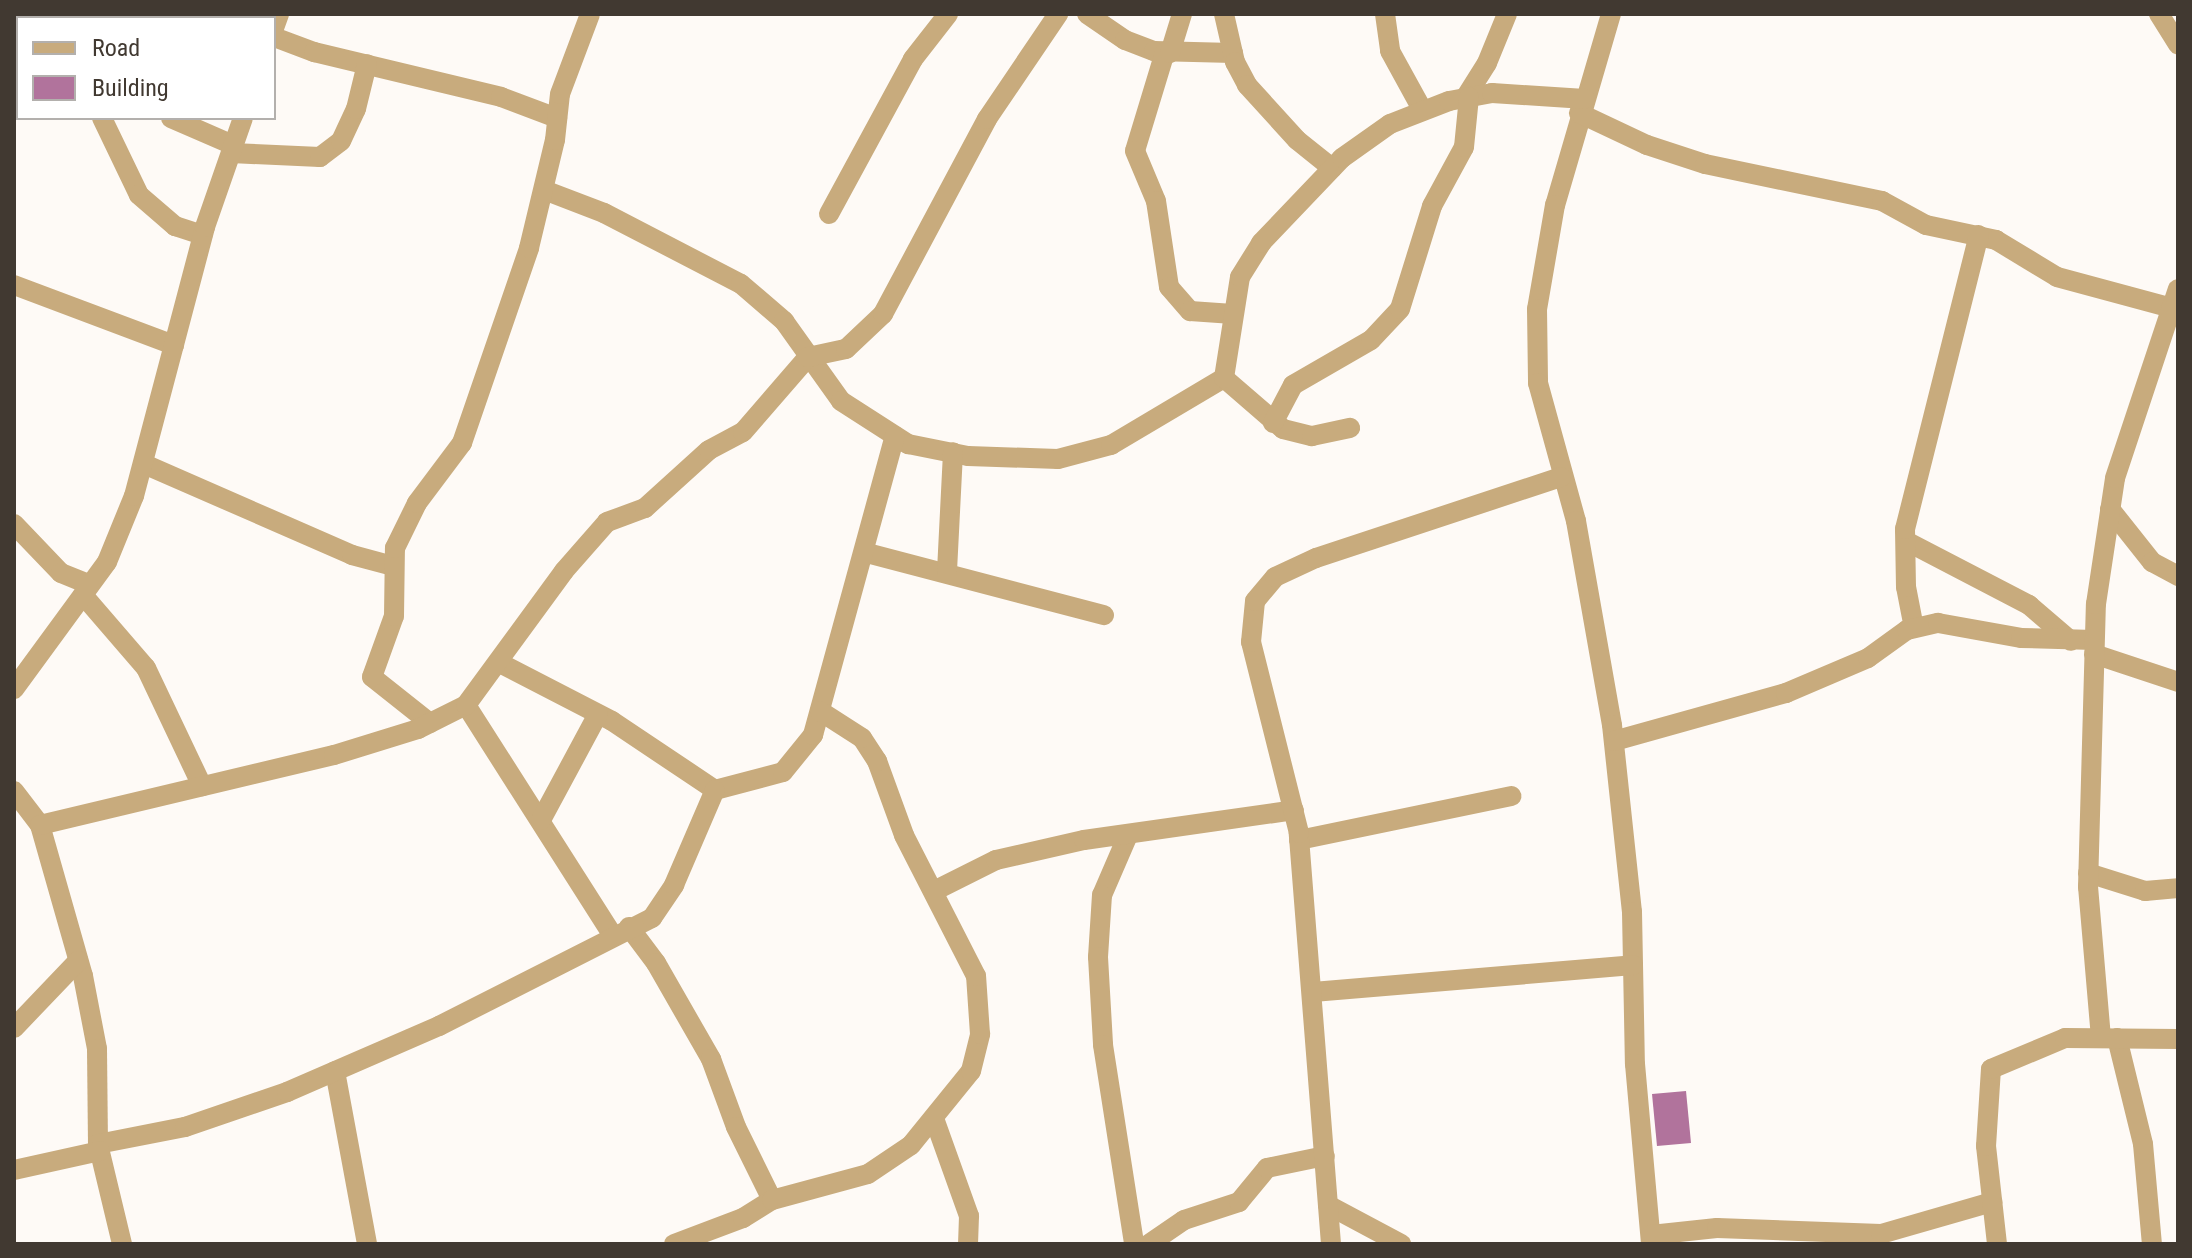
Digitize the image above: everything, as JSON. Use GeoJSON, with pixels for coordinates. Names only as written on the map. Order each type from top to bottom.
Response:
{"type":"FeatureCollection","features":[{"type":"Feature","properties":{"kind":"street"},"geometry":{"type":"LineString","coordinates":[[430,723],[372,677],[394,616],[395,548],[417,503],[462,443],[544,190],[571,55],[590,14]]}},
{"type":"Feature","properties":{"kind":"street"},"geometry":{"type":"LineString","coordinates":[[829,214],[913,59],[948,14]]}},
{"type":"Feature","properties":{"kind":"street"},"geometry":{"type":"LineString","coordinates":[[1087,14],[1125,40],[1167,53],[1233,53]]}},
{"type":"Feature","properties":{"kind":"street"},"geometry":{"type":"LineString","coordinates":[[1182,14],[1135,151],[1156,201],[1169,287],[1190,311],[1233,314]]}},
{"type":"Feature","properties":{"kind":"street"},"geometry":{"type":"LineString","coordinates":[[1224,14],[1233,53],[1264,105],[1332,168]]}},
{"type":"Feature","properties":{"kind":"street"},"geometry":{"type":"LineString","coordinates":[[1385,14],[1390,51],[1423,111]]}},
{"type":"Feature","properties":{"kind":"street"},"geometry":{"type":"LineString","coordinates":[[1273,423],[1293,385],[1371,340],[1400,309],[1432,206],[1464,147],[1467,97],[1487,63],[1507,14]]}},
{"type":"Feature","properties":{"kind":"street"},"geometry":{"type":"LineString","coordinates":[[1611,14],[1555,205],[1537,309],[1538,383],[1561,477],[1576,521],[1614,741],[1651,1240],[1717,1228],[1908,1236],[1992,1202]]}},
{"type":"Feature","properties":{"kind":"street"},"geometry":{"type":"LineString","coordinates":[[2159,14],[2178,44]]}},
{"type":"Feature","properties":{"kind":"street"},"geometry":{"type":"LineString","coordinates":[[40,825],[334,755],[430,723],[466,705],[500,663],[564,571],[607,522],[645,508],[709,450],[743,432],[808,357],[846,349],[883,314],[981,130],[1052,18]]}},
{"type":"Feature","properties":{"kind":"street"},"geometry":{"type":"LineString","coordinates":[[276,38],[501,97],[557,118]]}},
{"type":"Feature","properties":{"kind":"street"},"geometry":{"type":"LineString","coordinates":[[175,120],[232,149],[320,157],[341,141],[367,64]]}},
{"type":"Feature","properties":{"kind":"street"},"geometry":{"type":"LineString","coordinates":[[544,190],[604,213],[741,284],[784,321],[841,401],[895,436],[953,452],[1058,459],[1111,445],[1224,378],[1230,362],[1233,314],[1240,277],[1261,243],[1332,168],[1390,124],[1467,97],[1492,93],[1582,106],[1705,164],[1882,201],[1926,225],[1979,235],[2017,249],[2057,277],[2176,297],[2115,478],[2110,509],[2094,647],[2088,873],[2109,1038],[2143,1144],[2152,1244]]}},
{"type":"Feature","properties":{"kind":"street"},"geometry":{"type":"LineString","coordinates":[[103,120],[139,195],[175,226],[203,235]]}},
{"type":"Feature","properties":{"kind":"street"},"geometry":{"type":"LineString","coordinates":[[14,689],[107,562],[144,464],[203,235],[242,120]]}},
{"type":"Feature","properties":{"kind":"street"},"geometry":{"type":"LineString","coordinates":[[1914,628],[1906,587],[1906,541],[1916,474],[1979,235]]}},
{"type":"Feature","properties":{"kind":"street"},"geometry":{"type":"LineString","coordinates":[[14,285],[174,345]]}},
{"type":"Feature","properties":{"kind":"street"},"geometry":{"type":"LineString","coordinates":[[1224,378],[1273,423],[1312,436],[1350,428]]}},
{"type":"Feature","properties":{"kind":"street"},"geometry":{"type":"LineString","coordinates":[[500,663],[598,714],[715,790],[783,772],[802,754],[820,711],[867,553],[895,436]]}},
{"type":"Feature","properties":{"kind":"street"},"geometry":{"type":"LineString","coordinates":[[947,571],[953,452]]}},
{"type":"Feature","properties":{"kind":"street"},"geometry":{"type":"LineString","coordinates":[[144,464],[352,555],[393,566]]}},
{"type":"Feature","properties":{"kind":"street"},"geometry":{"type":"LineString","coordinates":[[1331,1244],[1299,840],[1251,642],[1255,601],[1275,577],[1316,558],[1561,477]]}},
{"type":"Feature","properties":{"kind":"street"},"geometry":{"type":"LineString","coordinates":[[2110,509],[2152,562],[2178,576]]}},
{"type":"Feature","properties":{"kind":"street"},"geometry":{"type":"LineString","coordinates":[[14,524],[61,573],[87,590],[146,668],[202,786]]}},
{"type":"Feature","properties":{"kind":"street"},"geometry":{"type":"LineString","coordinates":[[1906,541],[2029,605],[2071,641]]}},
{"type":"Feature","properties":{"kind":"street"},"geometry":{"type":"LineString","coordinates":[[867,553],[947,571],[1104,615]]}},
{"type":"Feature","properties":{"kind":"street"},"geometry":{"type":"LineString","coordinates":[[1614,741],[1786,693],[1838,673],[1914,628],[1938,623],[2071,641],[2094,647],[2178,682]]}},
{"type":"Feature","properties":{"kind":"street"},"geometry":{"type":"LineString","coordinates":[[466,705],[541,820],[621,931],[656,963],[711,1059],[736,1127],[772,1200]]}},
{"type":"Feature","properties":{"kind":"street"},"geometry":{"type":"LineString","coordinates":[[674,1244],[699,1241],[772,1200],[868,1174],[911,1145],[935,1121],[971,1071],[980,1034],[976,976],[936,890],[904,835],[877,761],[862,738],[820,711]]}},
{"type":"Feature","properties":{"kind":"street"},"geometry":{"type":"LineString","coordinates":[[541,820],[598,714]]}},
{"type":"Feature","properties":{"kind":"street"},"geometry":{"type":"LineString","coordinates":[[14,1170],[185,1127],[335,1071],[439,1026],[621,931],[652,918],[674,885],[715,790]]}},
{"type":"Feature","properties":{"kind":"street"},"geometry":{"type":"LineString","coordinates":[[14,791],[40,825],[78,961],[97,1049],[99,1148],[122,1244]]}},
{"type":"Feature","properties":{"kind":"street"},"geometry":{"type":"LineString","coordinates":[[1299,840],[1512,796]]}},
{"type":"Feature","properties":{"kind":"street"},"geometry":{"type":"LineString","coordinates":[[936,890],[996,860],[1128,835],[1294,810]]}},
{"type":"Feature","properties":{"kind":"street"},"geometry":{"type":"LineString","coordinates":[[1128,835],[1102,895],[1098,957],[1103,1045],[1134,1244]]}},
{"type":"Feature","properties":{"kind":"street"},"geometry":{"type":"LineString","coordinates":[[2088,873],[2145,891],[2178,888]]}},
{"type":"Feature","properties":{"kind":"street"},"geometry":{"type":"LineString","coordinates":[[14,1028],[78,961]]}},
{"type":"Feature","properties":{"kind":"street"},"geometry":{"type":"LineString","coordinates":[[1313,992],[1633,965]]}},
{"type":"Feature","properties":{"kind":"street"},"geometry":{"type":"LineString","coordinates":[[1997,1244],[1986,1146],[1991,1069],[2065,1038],[2178,1039]]}},
{"type":"Feature","properties":{"kind":"street"},"geometry":{"type":"LineString","coordinates":[[335,1071],[367,1244]]}},
{"type":"Feature","properties":{"kind":"street"},"geometry":{"type":"LineString","coordinates":[[935,1121],[969,1216],[968,1244]]}},
{"type":"Feature","properties":{"kind":"street"},"geometry":{"type":"LineString","coordinates":[[1149,1244],[1184,1220],[1239,1202],[1267,1168],[1325,1156]]}},
{"type":"Feature","properties":{"kind":"street"},"geometry":{"type":"LineString","coordinates":[[1328,1205],[1401,1244]]}},
{"type":"Feature","properties":{"kind":"building"},"geometry":{"type":"Polygon","coordinates":[[[1686,1091],[1691,1143],[1657,1146],[1652,1094],[1686,1091]]]}}]}
